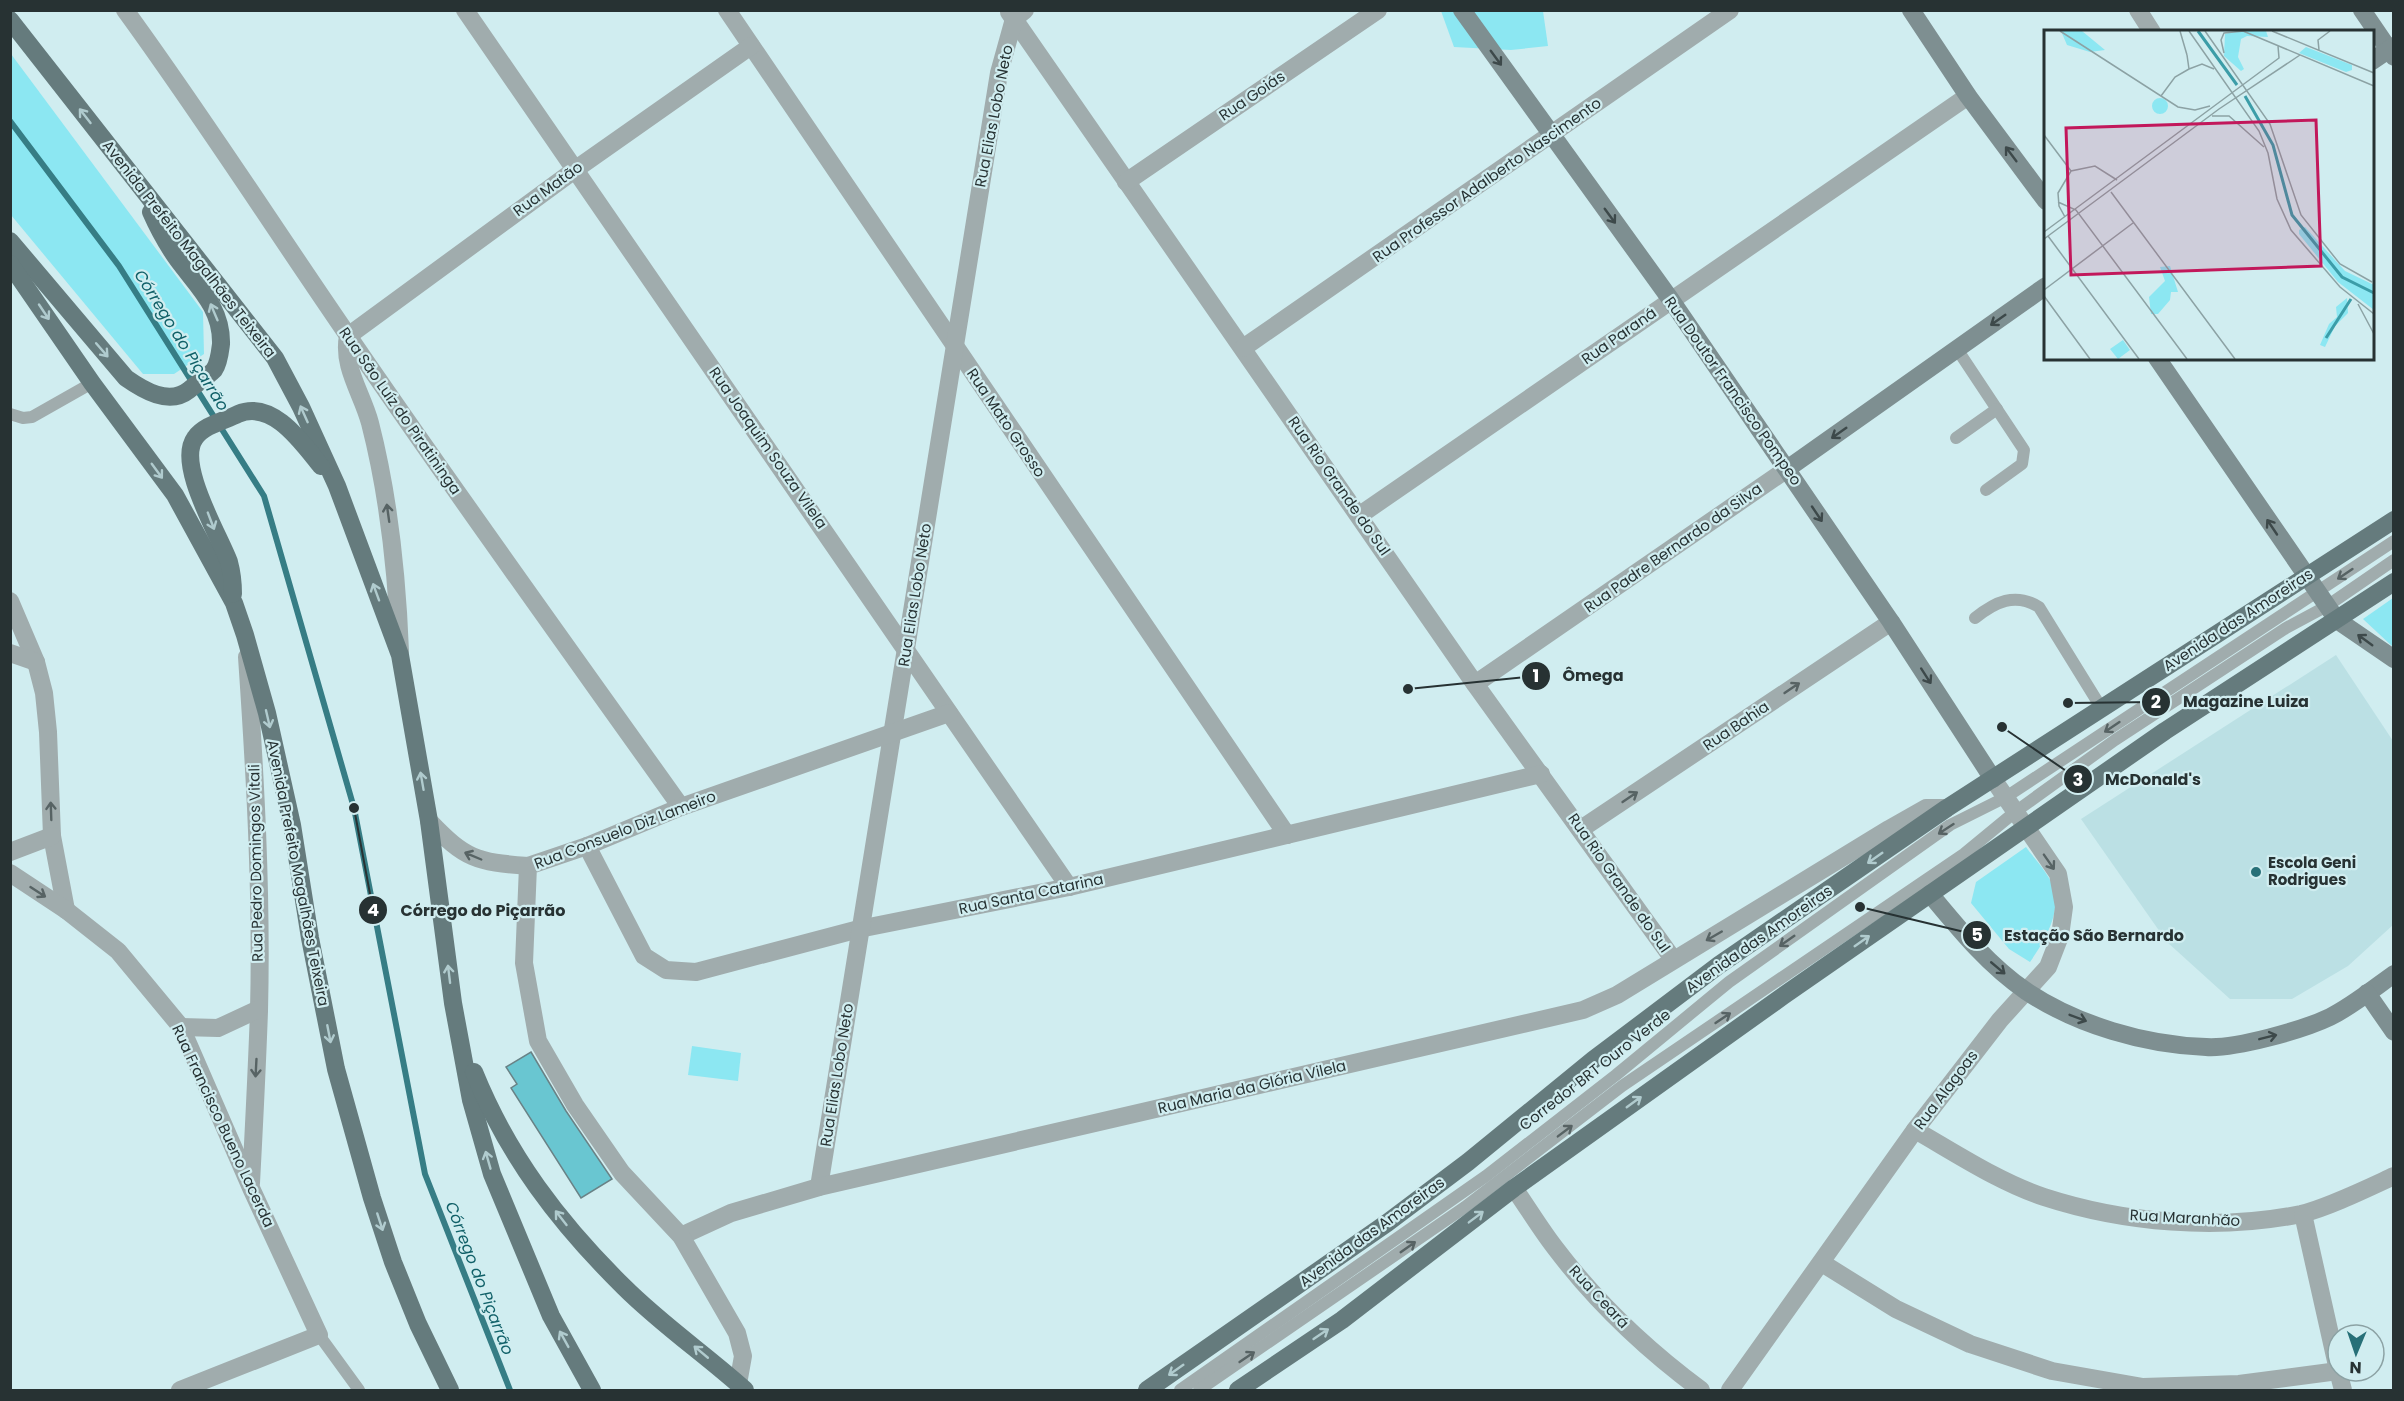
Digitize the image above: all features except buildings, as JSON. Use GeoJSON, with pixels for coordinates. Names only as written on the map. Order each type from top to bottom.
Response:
{"type":"FeatureCollection","features":[{"type":"Feature","properties":{"kind":"main road","name":"Avenida Prefeito Magalhães Teixeira"},"geometry":{"type":"LineString","coordinates":[[10,20],[275,358],[301,407],[337,486],[400,655],[429,821],[458,1032],[471,1100],[492,1174],[551,1316],[592,1390]]}},
{"type":"Feature","properties":{"kind":"main road"},"geometry":{"type":"LineString","coordinates":[[10,241],[126,378],[151,394],[167,397],[185,393],[215,369],[220,352],[221,333],[217,315],[206,295],[178,260],[154,218],[135,177]]}},
{"type":"Feature","properties":{"kind":"main road","name":"Avenida Prefeito Magalhães Teixeira"},"geometry":{"type":"LineString","coordinates":[[10,264],[92,383],[175,495],[234,603],[267,713],[292,825],[310,938],[336,1069],[372,1198],[393,1262],[417,1324],[450,1390]]}},
{"type":"Feature","properties":{"kind":"main road"},"geometry":{"type":"LineString","coordinates":[[234,603],[228,562],[190,462],[190,449],[194,439],[203,429],[246,411],[265,414],[292,429],[337,486]]}},
{"type":"Feature","properties":{"kind":"main road","name":"Avenida das Amoreiras"},"geometry":{"type":"LineString","coordinates":[[1147,1390],[1387,1223],[1468,1162],[1593,1060],[1719,965],[1947,808],[2305,575],[2394,520]]}},
{"type":"Feature","properties":{"kind":"main road"},"geometry":{"type":"LineString","coordinates":[[1238,1390],[1342,1320],[1514,1188],[2164,731],[2327,606],[2394,582]]}},
{"type":"Feature","properties":{"kind":"main road"},"geometry":{"type":"LineString","coordinates":[[458,1032],[483,1094],[516,1158],[572,1232],[625,1288],[742,1387]]}},
{"type":"Feature","properties":{"kind":"street","name":"Rua São Luíz do Piratininga"},"geometry":{"type":"LineString","coordinates":[[125,10],[176,80],[348,336],[514,575],[681,807]]}},
{"type":"Feature","properties":{"kind":"street","name":"Rua Joaquim Souza Vilela"},"geometry":{"type":"LineString","coordinates":[[465,10],[1069,887]]}},
{"type":"Feature","properties":{"kind":"street","name":"Rua Mato Grosso"},"geometry":{"type":"LineString","coordinates":[[727,10],[1287,835]]}},
{"type":"Feature","properties":{"kind":"street","name":"Rua Goiás"},"geometry":{"type":"LineString","coordinates":[[1126,182],[1378,10]]}},
{"type":"Feature","properties":{"kind":"street","name":"Rua Doutor Francisco Pompeo"},"geometry":{"type":"LineString","coordinates":[[1462,10],[1671,300],[1891,622],[1993,779]]}},
{"type":"Feature","properties":{"kind":"street","name":"Rua Professor Adalberto Nascimento"},"geometry":{"type":"LineString","coordinates":[[1243,348],[1730,10]]}},
{"type":"Feature","properties":{"kind":"street"},"geometry":{"type":"LineString","coordinates":[[1911,10],[1968,96],[2044,198]]}},
{"type":"Feature","properties":{"kind":"street"},"geometry":{"type":"LineString","coordinates":[[2138,10],[2151,30]]}},
{"type":"Feature","properties":{"kind":"street"},"geometry":{"type":"LineString","coordinates":[[2362,10],[2392,51],[2374,60]]}},
{"type":"Feature","properties":{"kind":"street","name":"Rua Rio Grande do Sul"},"geometry":{"type":"LineString","coordinates":[[1016,13],[1126,182],[1360,515],[1475,684],[1673,959]]}},
{"type":"Feature","properties":{"kind":"street","name":"Rua Elias Lobo Neto"},"geometry":{"type":"LineString","coordinates":[[819,1187],[999,73],[1016,13]]}},
{"type":"Feature","properties":{"kind":"street","name":"Rua Matão"},"geometry":{"type":"LineString","coordinates":[[348,336],[576,169],[751,46]]}},
{"type":"Feature","properties":{"kind":"street","name":"Rua Paraná"},"geometry":{"type":"LineString","coordinates":[[1360,515],[1968,96]]}},
{"type":"Feature","properties":{"kind":"street","name":"Rua Padre Bernardo da Silva"},"geometry":{"type":"LineString","coordinates":[[1475,684],[1787,469],[2044,287]]}},
{"type":"Feature","properties":{"kind":"street"},"geometry":{"type":"LineString","coordinates":[[348,336],[345,350],[350,372],[370,422],[386,502],[396,569],[400,655]]}},
{"type":"Feature","properties":{"kind":"street"},"geometry":{"type":"LineString","coordinates":[[2158,360],[2327,606],[2394,659]]}},
{"type":"Feature","properties":{"kind":"street"},"geometry":{"type":"LineString","coordinates":[[10,601],[36,662],[44,693],[48,732],[52,836],[66,910]]}},
{"type":"Feature","properties":{"kind":"street","name":"Rua Bahia"},"geometry":{"type":"LineString","coordinates":[[1581,829],[1891,622]]}},
{"type":"Feature","properties":{"kind":"street","name":"Rua Pedro Domingos Vitali"},"geometry":{"type":"LineString","coordinates":[[245,635],[253,746],[259,916],[259,1009],[251,1188]]}},
{"type":"Feature","properties":{"kind":"street"},"geometry":{"type":"LineString","coordinates":[[10,653],[36,662]]}},
{"type":"Feature","properties":{"kind":"street","name":"Rua Consuelo Diz Lameiro"},"geometry":{"type":"LineString","coordinates":[[742,1387],[743,1356],[737,1333],[681,1236],[622,1173],[574,1105],[538,1041],[524,963],[528,866],[588,846],[681,807],[949,713]]}},
{"type":"Feature","properties":{"kind":"street","name":"Rua Santa Catarina"},"geometry":{"type":"LineString","coordinates":[[588,846],[644,956],[666,970],[696,972],[859,929],[1069,887],[1542,774]]}},
{"type":"Feature","properties":{"kind":"street","name":"Rua Alagoas"},"geometry":{"type":"LineString","coordinates":[[1730,1390],[1915,1130],[2000,1020],[2048,967],[2060,936],[2064,907],[2058,874],[1993,779]]}},
{"type":"Feature","properties":{"kind":"street","name":"Rua Maria da Glória Vilela"},"geometry":{"type":"LineString","coordinates":[[819,1187],[1583,1010],[1617,995],[1673,959],[1926,808],[1947,808]]}},
{"type":"Feature","properties":{"kind":"street"},"geometry":{"type":"LineString","coordinates":[[429,821],[454,847],[474,858],[496,864],[528,866]]}},
{"type":"Feature","properties":{"kind":"street"},"geometry":{"type":"LineString","coordinates":[[10,852],[52,836]]}},
{"type":"Feature","properties":{"kind":"street","name":"Rua Francisco Bueno Lacerda"},"geometry":{"type":"LineString","coordinates":[[10,873],[66,910],[118,951],[181,1027],[251,1188],[319,1335]]}},
{"type":"Feature","properties":{"kind":"street"},"geometry":{"type":"LineString","coordinates":[[1930,894],[1967,938],[1995,966],[2026,991],[2072,1017],[2132,1036],[2167,1044],[2208,1048],[2267,1038],[2330,1017],[2394,974]]}},
{"type":"Feature","properties":{"kind":"street"},"geometry":{"type":"LineString","coordinates":[[2367,993],[2394,1032]]}},
{"type":"Feature","properties":{"kind":"street"},"geometry":{"type":"LineString","coordinates":[[181,1027],[218,1028],[259,1009]]}},
{"type":"Feature","properties":{"kind":"street","name":"Rua Maranhão"},"geometry":{"type":"LineString","coordinates":[[1915,1130],[2002,1179],[2043,1197],[2089,1209],[2149,1220],[2250,1221],[2303,1214],[2394,1176]]}},
{"type":"Feature","properties":{"kind":"street"},"geometry":{"type":"LineString","coordinates":[[681,1236],[731,1214],[819,1187]]}},
{"type":"Feature","properties":{"kind":"street","name":"Rua Ceará"},"geometry":{"type":"LineString","coordinates":[[1514,1188],[1556,1249],[1602,1303],[1643,1342],[1701,1390]]}},
{"type":"Feature","properties":{"kind":"street"},"geometry":{"type":"LineString","coordinates":[[2303,1214],[2327,1323]]}},
{"type":"Feature","properties":{"kind":"street"},"geometry":{"type":"LineString","coordinates":[[1822,1263],[1896,1309],[1970,1344],[2052,1371],[2143,1386],[2239,1384],[2326,1373]]}},
{"type":"Feature","properties":{"kind":"street"},"geometry":{"type":"LineString","coordinates":[[180,1390],[319,1335]]}},
{"type":"Feature","properties":{"kind":"lane"},"geometry":{"type":"LineString","coordinates":[[1957,349],[2024,450],[2025,457],[2022,464],[1986,490]]}},
{"type":"Feature","properties":{"kind":"lane"},"geometry":{"type":"LineString","coordinates":[[10,414],[23,418],[32,417],[92,383]]}},
{"type":"Feature","properties":{"kind":"lane"},"geometry":{"type":"LineString","coordinates":[[1956,438],[1997,409]]}},
{"type":"Feature","properties":{"kind":"lane","name":"Corredor BRT Ouro Verde"},"geometry":{"type":"LineString","coordinates":[[2327,606],[2394,541]]}},
{"type":"Feature","properties":{"kind":"lane","name":"Corredor BRT Ouro Verde"},"geometry":{"type":"LineString","coordinates":[[1180,1390],[1486,1176],[1616,1075],[1729,982],[1950,825],[2010,805],[2125,734],[2286,628],[2327,606],[2394,560]]}},
{"type":"Feature","properties":{"kind":"lane"},"geometry":{"type":"LineString","coordinates":[[1975,618],[1989,607],[2007,599],[2028,600],[2039,607],[2102,709]]}},
{"type":"Feature","properties":{"kind":"lane","name":"Corredor BRT Ouro Verde"},"geometry":{"type":"LineString","coordinates":[[1199,1390],[1465,1207],[1622,1086],[1964,854],[2010,805]]}},
{"type":"Feature","properties":{"kind":"lane"},"geometry":{"type":"LineString","coordinates":[[319,1335],[359,1390]]}},
{"type":"Feature","properties":{"kind":"shaded area"},"geometry":{"type":"Polygon","coordinates":[[[1441,11],[1543,11],[1548,46],[1511,50],[1454,47],[1441,11]]]}},
{"type":"Feature","properties":{"kind":"shaded area"},"geometry":{"type":"Polygon","coordinates":[[[11,54],[203,312],[204,354],[174,374],[143,374],[11,215],[11,54]]]}},
{"type":"Feature","properties":{"kind":"shaded area"},"geometry":{"type":"Polygon","coordinates":[[[2393,598],[2393,647],[2363,619],[2393,598]]]}},
{"type":"Feature","properties":{"kind":"shaded area","name":"Escola Geni Rodrigues"},"geometry":{"type":"Polygon","coordinates":[[[2336,655],[2393,741],[2393,925],[2348,966],[2292,999],[2230,999],[2167,942],[2081,819],[2336,655]]]}},
{"type":"Feature","properties":{"kind":"shaded area"},"geometry":{"type":"Polygon","coordinates":[[[2026,847],[2049,878],[2054,889],[2055,900],[2055,911],[2048,933],[2030,962],[2009,949],[1971,903],[1976,882],[2026,847]]]}},
{"type":"Feature","properties":{"kind":"shaded area"},"geometry":{"type":"Polygon","coordinates":[[[692,1046],[741,1053],[738,1081],[688,1075],[692,1046]]]}},
{"type":"Feature","properties":{"kind":"waterway","name":"Córrego do Piçarrão"},"geometry":{"type":"LineString","coordinates":[[10,121],[119,266],[264,496],[354,808],[425,1174],[510,1390]]}},
{"type":"Feature","properties":{"kind":"place","name":"Ômega"},"geometry":{"type":"Point","coordinates":[1408,689]}},
{"type":"Feature","properties":{"kind":"place","name":"Magazine Luiza"},"geometry":{"type":"Point","coordinates":[2068,703]}},
{"type":"Feature","properties":{"kind":"place","name":"McDonald's"},"geometry":{"type":"Point","coordinates":[2002,727]}},
{"type":"Feature","properties":{"kind":"place","name":"Córrego do Piçarrão"},"geometry":{"type":"Point","coordinates":[354,808]}},
{"type":"Feature","properties":{"kind":"place","name":"Escola Geni Rodrigues"},"geometry":{"type":"Point","coordinates":[2256,872]}},
{"type":"Feature","properties":{"kind":"place","name":"Estação São Bernardo"},"geometry":{"type":"Point","coordinates":[1860,907]}}]}
